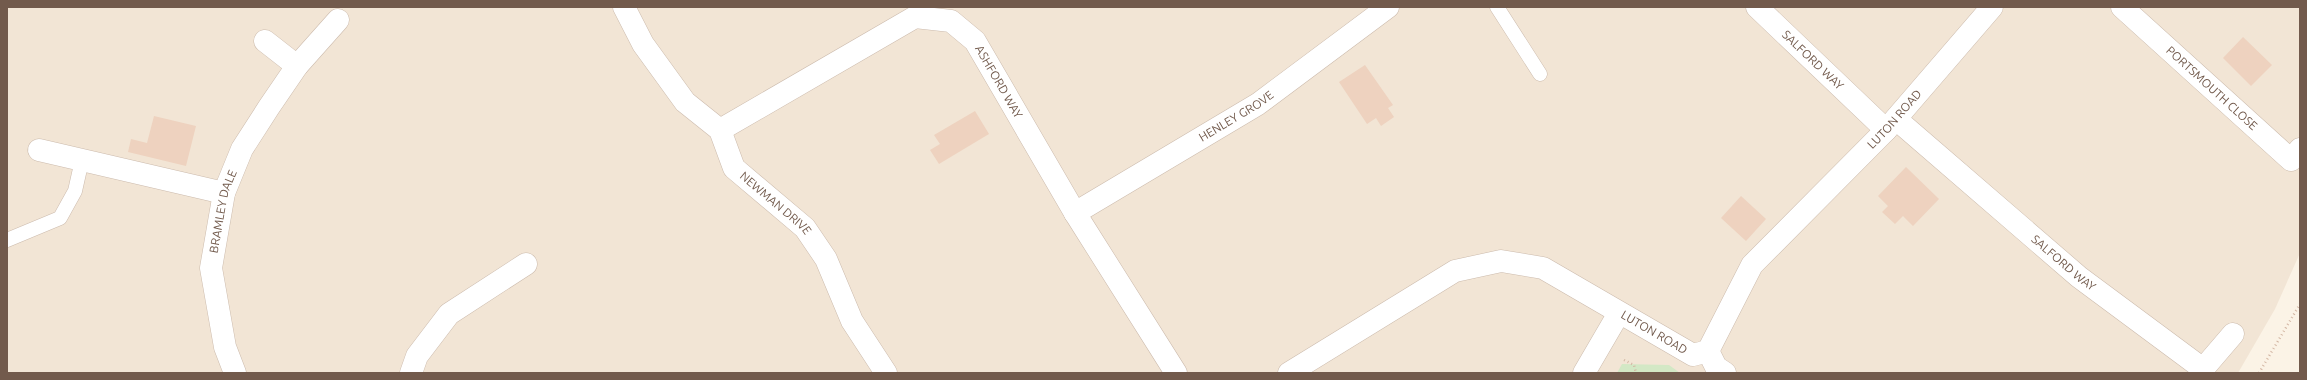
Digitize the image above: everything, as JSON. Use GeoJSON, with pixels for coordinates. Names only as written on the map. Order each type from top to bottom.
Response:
{"type":"FeatureCollection","features":[{"type":"Feature","properties":{"kind":"street"},"geometry":{"type":"LineString","coordinates":[[624,7],[643,44],[685,102],[720,130]]}},
{"type":"Feature","properties":{"kind":"street","name":"HENLEY GROVE"},"geometry":{"type":"LineString","coordinates":[[1075,213],[1258,104],[1388,7]]}},
{"type":"Feature","properties":{"kind":"street","name":"SALFORD WAY"},"geometry":{"type":"LineString","coordinates":[[1757,7],[1891,124],[2080,277],[2203,368],[2233,334]]}},
{"type":"Feature","properties":{"kind":"street","name":"LUTON ROAD"},"geometry":{"type":"LineString","coordinates":[[1289,373],[1455,271],[1501,261],[1543,268],[1693,355],[1708,350],[1752,265],[1891,124],[1992,7]]}},
{"type":"Feature","properties":{"kind":"street","name":"PORTSMOUTH CLOSE"},"geometry":{"type":"LineString","coordinates":[[2122,7],[2291,160],[2300,150]]}},
{"type":"Feature","properties":{"kind":"street","name":"ASHFORD WAY"},"geometry":{"type":"LineString","coordinates":[[720,130],[915,17],[954,14],[975,41],[1075,213],[1176,373]]}},
{"type":"Feature","properties":{"kind":"street","name":"BRAMLEY DALE"},"geometry":{"type":"LineString","coordinates":[[235,373],[225,347],[211,268],[224,194],[242,148],[297,66],[338,20]]}},
{"type":"Feature","properties":{"kind":"street"},"geometry":{"type":"LineString","coordinates":[[265,41],[297,66]]}},
{"type":"Feature","properties":{"kind":"street","name":"NEWMAN DRIVE"},"geometry":{"type":"LineString","coordinates":[[720,130],[734,168],[805,228],[826,259],[852,322],[886,373]]}},
{"type":"Feature","properties":{"kind":"street"},"geometry":{"type":"LineString","coordinates":[[39,150],[224,194]]}},
{"type":"Feature","properties":{"kind":"street"},"geometry":{"type":"LineString","coordinates":[[411,373],[417,356],[449,314],[526,264]]}},
{"type":"Feature","properties":{"kind":"street"},"geometry":{"type":"LineString","coordinates":[[1584,373],[1619,312]]}},
{"type":"Feature","properties":{"kind":"street"},"geometry":{"type":"LineString","coordinates":[[1708,350],[1716,368],[1725,373]]}},
{"type":"Feature","properties":{"kind":"lane"},"geometry":{"type":"LineString","coordinates":[[1497,7],[1540,74]]}},
{"type":"Feature","properties":{"kind":"lane"},"geometry":{"type":"LineString","coordinates":[[7,240],[60,218],[75,191],[82,160]]}},
{"type":"Feature","properties":{"kind":"path"},"geometry":{"type":"LineString","coordinates":[[2260,373],[2300,304]]}},
{"type":"Feature","properties":{"kind":"shaded area"},"geometry":{"type":"Polygon","coordinates":[[[7,7],[2300,7],[2300,253],[2275,309],[2238,373],[7,373],[7,7]]]}},
{"type":"Feature","properties":{"kind":"green space"},"geometry":{"type":"Polygon","coordinates":[[[1622,364],[1669,365],[1680,373],[1617,373],[1622,364]]]}},
{"type":"Feature","properties":{"kind":"building"},"geometry":{"type":"Polygon","coordinates":[[[2243,37],[2272,65],[2251,86],[2223,58],[2243,37]]]}},
{"type":"Feature","properties":{"kind":"building"},"geometry":{"type":"Polygon","coordinates":[[[1365,65],[1393,105],[1388,108],[1394,117],[1381,126],[1376,118],[1367,124],[1339,82],[1365,65]]]}},
{"type":"Feature","properties":{"kind":"building"},"geometry":{"type":"Polygon","coordinates":[[[975,111],[989,134],[939,164],[930,150],[940,144],[934,135],[975,111]]]}},
{"type":"Feature","properties":{"kind":"building"},"geometry":{"type":"Polygon","coordinates":[[[154,116],[196,126],[186,166],[128,152],[131,139],[147,143],[154,116]]]}},
{"type":"Feature","properties":{"kind":"building"},"geometry":{"type":"Polygon","coordinates":[[[1906,167],[1939,199],[1913,226],[1903,216],[1895,224],[1882,212],[1888,206],[1878,196],[1906,167]]]}},
{"type":"Feature","properties":{"kind":"building"},"geometry":{"type":"Polygon","coordinates":[[[1741,196],[1766,219],[1746,241],[1721,218],[1741,196]]]}}]}
